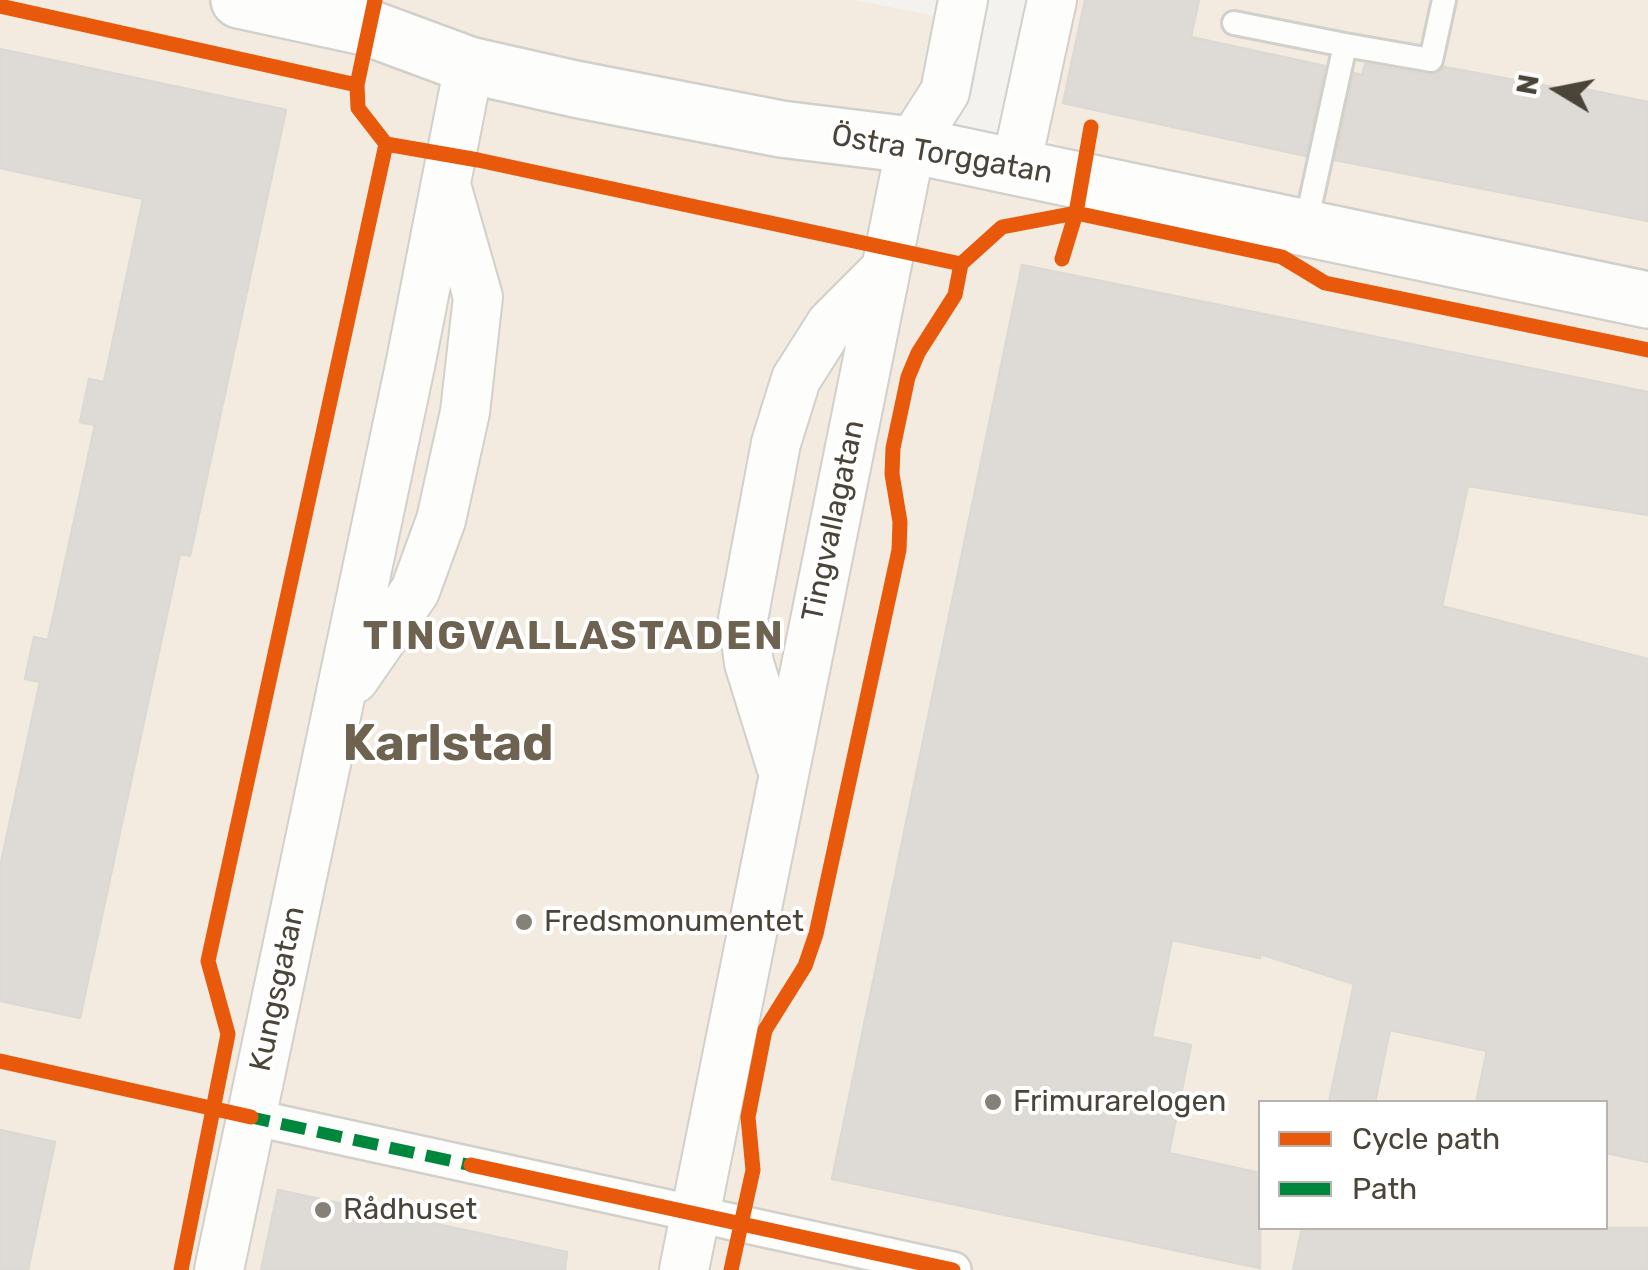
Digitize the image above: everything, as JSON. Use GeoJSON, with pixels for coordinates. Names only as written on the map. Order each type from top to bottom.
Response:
{"type":"FeatureCollection","features":[{"type":"Feature","properties":{"kind":"street","name":"Östra Torggatan"},"geometry":{"type":"LineString","coordinates":[[239,0],[369,28],[469,65],[781,130],[911,146],[1016,166],[1648,300]]}},
{"type":"Feature","properties":{"kind":"street","name":"Tingvallagatan"},"geometry":{"type":"LineString","coordinates":[[684,1270],[911,146],[945,92],[963,0]]}},
{"type":"Feature","properties":{"kind":"street"},"geometry":{"type":"LineString","coordinates":[[1016,166],[1052,0]]}},
{"type":"Feature","properties":{"kind":"street","name":"Kungsgatan"},"geometry":{"type":"LineString","coordinates":[[219,1270],[411,361],[469,65]]}},
{"type":"Feature","properties":{"kind":"street","name":"Kungsgatan"},"geometry":{"type":"LineString","coordinates":[[338,708],[367,656],[416,591],[441,520],[465,412],[478,297],[444,179]]}},
{"type":"Feature","properties":{"kind":"street","name":"Tingvallagatan"},"geometry":{"type":"LineString","coordinates":[[784,773],[749,664],[743,619],[776,443],[796,378],[831,324],[886,269]]}},
{"type":"Feature","properties":{"kind":"street"},"geometry":{"type":"LineString","coordinates":[[251,1117],[953,1270]]}},
{"type":"Feature","properties":{"kind":"lane"},"geometry":{"type":"LineString","coordinates":[[1234,23],[1431,60],[1444,0]]}},
{"type":"Feature","properties":{"kind":"lane"},"geometry":{"type":"LineString","coordinates":[[1304,228],[1346,45]]}},
{"type":"Feature","properties":{"kind":"shaded area"},"geometry":{"type":"Polygon","coordinates":[[[0,0],[854,0],[935,16],[934,174],[1648,323],[1648,1270],[0,1270],[0,0]]]}},
{"type":"Feature","properties":{"kind":"shaded area"},"geometry":{"type":"Polygon","coordinates":[[[1062,0],[1648,0],[1648,273],[1066,150],[1046,136],[1062,0]]]}},
{"type":"Feature","properties":{"kind":"building"},"geometry":{"type":"Polygon","coordinates":[[[1085,0],[1199,0],[1191,37],[1325,66],[1306,156],[1063,103],[1085,0]]]}},
{"type":"Feature","properties":{"kind":"building"},"geometry":{"type":"Polygon","coordinates":[[[0,49],[286,110],[190,556],[180,554],[80,1018],[0,1001],[0,867],[40,682],[25,679],[34,637],[48,640],[95,425],[80,422],[89,379],[104,382],[143,199],[0,168],[0,49]]]}},
{"type":"Feature","properties":{"kind":"building"},"geometry":{"type":"Polygon","coordinates":[[[1365,64],[1429,75],[1444,67],[1648,102],[1648,221],[1335,160],[1354,73],[1362,75],[1365,64]]]}},
{"type":"Feature","properties":{"kind":"building"},"geometry":{"type":"Polygon","coordinates":[[[1022,265],[1648,392],[1648,515],[1468,486],[1442,606],[1648,659],[1648,1162],[1608,1153],[1608,1100],[1476,1100],[1487,1051],[1390,1030],[1375,1100],[1329,1100],[1354,984],[1260,954],[1260,958],[1172,940],[1152,1037],[1191,1045],[1169,1153],[1258,1173],[1260,1268],[832,1179],[1022,265]]]}},
{"type":"Feature","properties":{"kind":"building"},"geometry":{"type":"Polygon","coordinates":[[[0,1130],[55,1142],[28,1270],[0,1270],[0,1130]]]}},
{"type":"Feature","properties":{"kind":"building","name":"Rådhuset"},"geometry":{"type":"Polygon","coordinates":[[[278,1190],[567,1252],[565,1270],[261,1270],[278,1190]]]}},
{"type":"Feature","properties":{"kind":"building"},"geometry":{"type":"Polygon","coordinates":[[[1648,1228],[1648,1270],[1293,1270],[1302,1230],[1648,1228]]]}},
{"type":"Feature","properties":{"kind":"marked path"},"geometry":{"type":"LineString","coordinates":[[245,1116],[479,1167]]}},
{"type":"Feature","properties":{"kind":"cycle path"},"geometry":{"type":"LineString","coordinates":[[375,0],[357,85],[358,108],[386,144],[478,160],[961,264]]}},
{"type":"Feature","properties":{"kind":"cycle path"},"geometry":{"type":"LineString","coordinates":[[0,6],[357,85]]}},
{"type":"Feature","properties":{"kind":"cycle path"},"geometry":{"type":"LineString","coordinates":[[1062,259],[1076,213],[1091,127]]}},
{"type":"Feature","properties":{"kind":"cycle path"},"geometry":{"type":"LineString","coordinates":[[181,1270],[228,1034],[208,961],[386,144]]}},
{"type":"Feature","properties":{"kind":"cycle path"},"geometry":{"type":"LineString","coordinates":[[731,1270],[753,1170],[748,1117],[765,1030],[805,966],[816,934],[899,550],[893,448],[908,377],[918,353],[955,295],[961,264],[1002,227],[1076,213],[1282,257],[1325,283],[1648,350]]}},
{"type":"Feature","properties":{"kind":"cycle path"},"geometry":{"type":"LineString","coordinates":[[0,1061],[251,1117]]}},
{"type":"Feature","properties":{"kind":"cycle path"},"geometry":{"type":"LineString","coordinates":[[471,1165],[953,1270]]}},
{"type":"Feature","properties":{"kind":"place","name":"Fredsmonumentet"},"geometry":{"type":"Point","coordinates":[524,922]}},
{"type":"Feature","properties":{"kind":"place","name":"Frimurarelogen"},"geometry":{"type":"Point","coordinates":[993,1102]}},
{"type":"Feature","properties":{"kind":"place","name":"Rådhuset"},"geometry":{"type":"Point","coordinates":[323,1210]}},
{"type":"Feature","properties":{"kind":"district","name":"TINGVALLASTADEN"},"geometry":{"type":"Point","coordinates":[574,637]}},
{"type":"Feature","properties":{"kind":"district","name":"Karlstad"},"geometry":{"type":"Point","coordinates":[448,746]}}]}
